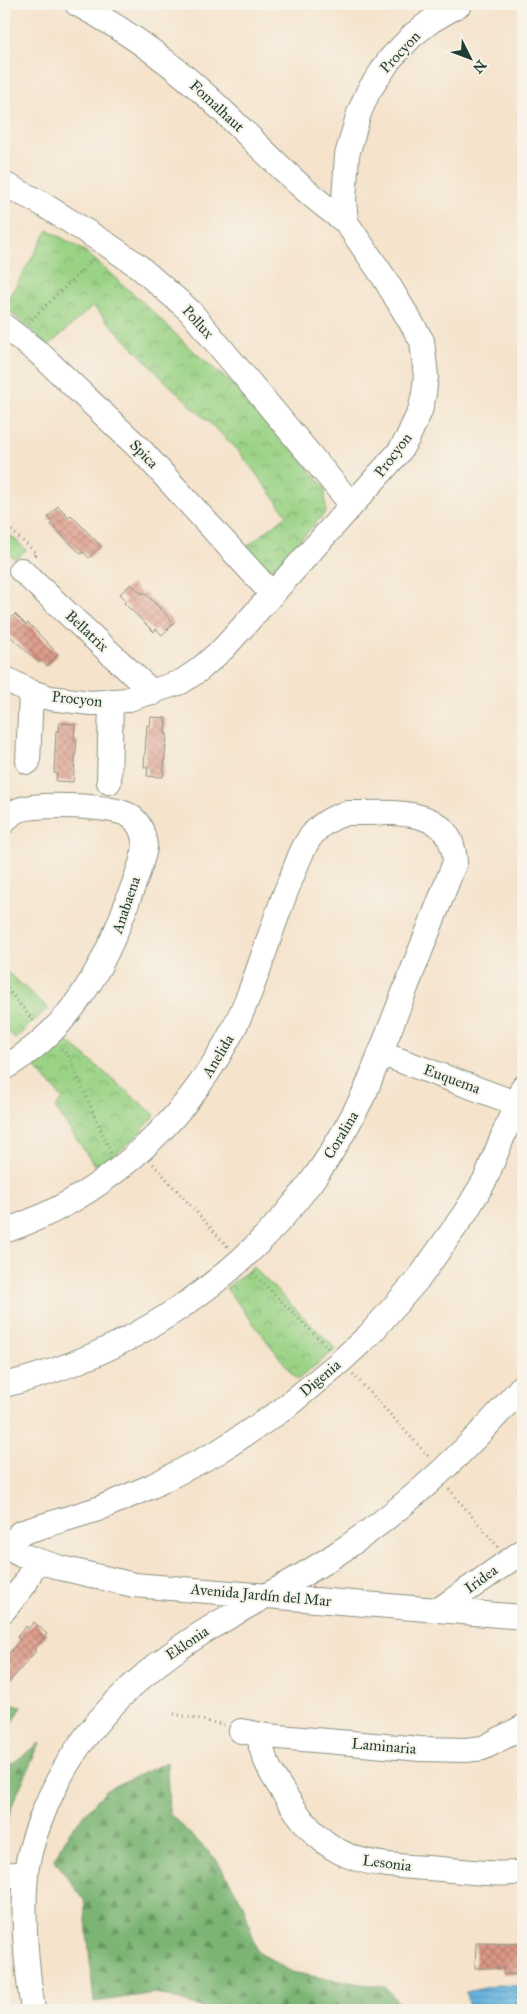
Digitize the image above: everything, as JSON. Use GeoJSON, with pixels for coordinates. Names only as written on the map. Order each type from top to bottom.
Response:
{"type":"FeatureCollection","features":[{"type":"Feature","properties":{"kind":"street","name":"Fomalhaut"},"geometry":{"type":"LineString","coordinates":[[77,4],[115,26],[176,69],[220,108],[320,204],[346,222]]}},
{"type":"Feature","properties":{"kind":"street","name":"Procyon"},"geometry":{"type":"LineString","coordinates":[[4,678],[31,692],[70,702],[112,702],[153,693],[181,682],[199,670],[224,648],[399,452],[420,411],[426,376],[422,341],[385,279],[346,222],[344,193],[346,155],[354,126],[368,92],[380,73],[401,47],[450,5]]}},
{"type":"Feature","properties":{"kind":"street","name":"Pollux"},"geometry":{"type":"LineString","coordinates":[[4,184],[46,206],[108,244],[190,311],[352,505]]}},
{"type":"Feature","properties":{"kind":"street","name":"Spica"},"geometry":{"type":"LineString","coordinates":[[10,330],[60,372],[140,449],[272,594]]}},
{"type":"Feature","properties":{"kind":"street","name":"Bellatrix"},"geometry":{"type":"LineString","coordinates":[[21,570],[153,693]]}},
{"type":"Feature","properties":{"kind":"street"},"geometry":{"type":"LineString","coordinates":[[28,762],[31,692]]}},
{"type":"Feature","properties":{"kind":"street"},"geometry":{"type":"LineString","coordinates":[[109,782],[112,702]]}},
{"type":"Feature","properties":{"kind":"street","name":"Anabaena"},"geometry":{"type":"LineString","coordinates":[[4,1068],[46,1036],[71,1010],[88,987],[108,953],[144,855],[144,838],[136,822],[122,812],[104,809],[40,806],[12,816]]}},
{"type":"Feature","properties":{"kind":"street","name":"Coralina"},"geometry":{"type":"LineString","coordinates":[[4,1385],[78,1362],[136,1335],[190,1301],[241,1260],[290,1209],[332,1152],[366,1090],[455,862],[454,852],[447,834],[428,818],[389,814],[347,813]]}},
{"type":"Feature","properties":{"kind":"street","name":"Anelida"},"geometry":{"type":"LineString","coordinates":[[4,1231],[39,1217],[66,1203],[118,1170],[161,1131],[198,1088],[228,1041],[251,990],[285,893],[306,842],[327,821],[347,813]]}},
{"type":"Feature","properties":{"kind":"street","name":"Euquema"},"geometry":{"type":"LineString","coordinates":[[380,1053],[521,1099]]}},
{"type":"Feature","properties":{"kind":"street","name":"Digenia"},"geometry":{"type":"LineString","coordinates":[[6,1547],[20,1533],[98,1509],[152,1486],[218,1452],[282,1410],[341,1361],[395,1306],[420,1277],[449,1238],[485,1180],[521,1099]]}},
{"type":"Feature","properties":{"kind":"street","name":"Eklonia"},"geometry":{"type":"LineString","coordinates":[[33,2010],[27,1972],[26,1943],[15,1874],[37,1829],[48,1800],[75,1750],[94,1726],[140,1678],[164,1658],[210,1628],[328,1560],[390,1516],[473,1442],[523,1386]]}},
{"type":"Feature","properties":{"kind":"street","name":"Avenida Jardín del Mar"},"geometry":{"type":"LineString","coordinates":[[6,1547],[36,1560],[104,1579],[134,1585],[523,1617]]}},
{"type":"Feature","properties":{"kind":"street","name":"Iridea"},"geometry":{"type":"LineString","coordinates":[[440,1609],[516,1555]]}},
{"type":"Feature","properties":{"kind":"street"},"geometry":{"type":"LineString","coordinates":[[4,1610],[25,1584],[36,1560]]}},
{"type":"Feature","properties":{"kind":"street"},"geometry":{"type":"LineString","coordinates":[[203,1590],[214,1609],[210,1628]]}},
{"type":"Feature","properties":{"kind":"street","name":"Laminaria"},"geometry":{"type":"LineString","coordinates":[[241,1731],[267,1736],[421,1749],[466,1750],[483,1748],[523,1727]]}},
{"type":"Feature","properties":{"kind":"street","name":"Lesonia"},"geometry":{"type":"LineString","coordinates":[[267,1736],[261,1747],[267,1768],[300,1819],[310,1830],[334,1849],[370,1863],[500,1873],[523,1872]]}},
{"type":"Feature","properties":{"kind":"path"},"geometry":{"type":"LineString","coordinates":[[10,330],[108,244]]}},
{"type":"Feature","properties":{"kind":"path"},"geometry":{"type":"LineString","coordinates":[[4,524],[36,553],[21,570]]}},
{"type":"Feature","properties":{"kind":"path"},"geometry":{"type":"LineString","coordinates":[[4,985],[46,1036],[68,1055],[118,1170]]}},
{"type":"Feature","properties":{"kind":"path"},"geometry":{"type":"LineString","coordinates":[[141,1151],[241,1260]]}},
{"type":"Feature","properties":{"kind":"path"},"geometry":{"type":"LineString","coordinates":[[437,1476],[516,1555]]}},
{"type":"Feature","properties":{"kind":"path"},"geometry":{"type":"LineString","coordinates":[[174,1714],[232,1726],[241,1731]]}},
{"type":"Feature","properties":{"kind":"path"},"geometry":{"type":"LineString","coordinates":[[514,2010],[517,1979]]}},
{"type":"Feature","properties":{"kind":"green space"},"geometry":{"type":"Polygon","coordinates":[[[48,230],[85,251],[149,308],[191,349],[249,398],[325,488],[326,512],[275,567],[265,569],[245,548],[287,515],[238,450],[162,378],[93,306],[48,346],[4,306],[48,230]]]}},
{"type":"Feature","properties":{"kind":"green space"},"geometry":{"type":"Polygon","coordinates":[[[4,529],[26,550],[16,560],[4,549],[4,529]]]}},
{"type":"Feature","properties":{"kind":"green space"},"geometry":{"type":"Polygon","coordinates":[[[4,969],[48,1008],[15,1039],[4,1026],[4,969]]]}},
{"type":"Feature","properties":{"kind":"green space"},"geometry":{"type":"Polygon","coordinates":[[[66,1040],[155,1115],[128,1144],[113,1156],[95,1166],[55,1108],[63,1099],[32,1063],[66,1040]]]}},
{"type":"Feature","properties":{"kind":"green space"},"geometry":{"type":"Polygon","coordinates":[[[253,1267],[336,1349],[297,1380],[226,1288],[253,1267]]]}},
{"type":"Feature","properties":{"kind":"green space"},"geometry":{"type":"Polygon","coordinates":[[[4,1704],[22,1706],[4,1739],[4,1704]]]}},
{"type":"Feature","properties":{"kind":"green space"},"geometry":{"type":"Polygon","coordinates":[[[40,1743],[13,1803],[4,1832],[4,1752],[10,1765],[40,1743]]]}},
{"type":"Feature","properties":{"kind":"green space"},"geometry":{"type":"Polygon","coordinates":[[[167,1762],[169,1813],[216,1859],[243,1904],[257,1951],[292,1972],[332,1980],[385,1987],[405,2010],[204,2010],[156,1993],[94,2002],[84,1900],[54,1859],[70,1831],[106,1790],[167,1762]]]}},
{"type":"Feature","properties":{"kind":"water"},"geometry":{"type":"Polygon","coordinates":[[[498,1985],[523,1986],[523,2006],[510,2010],[469,2010],[466,1992],[498,1985]]]}},
{"type":"Feature","properties":{"kind":"building"},"geometry":{"type":"Polygon","coordinates":[[[58,506],[69,517],[71,515],[101,546],[89,558],[83,552],[81,554],[51,525],[53,523],[48,517],[58,506]]]}},
{"type":"Feature","properties":{"kind":"building"},"geometry":{"type":"Polygon","coordinates":[[[131,584],[142,594],[144,592],[174,623],[162,635],[156,629],[154,632],[124,603],[126,600],[120,594],[131,584]]]}},
{"type":"Feature","properties":{"kind":"building"},"geometry":{"type":"Polygon","coordinates":[[[15,614],[26,625],[28,623],[58,654],[47,666],[40,660],[38,662],[8,634],[11,631],[5,625],[15,614]]]}},
{"type":"Feature","properties":{"kind":"building"},"geometry":{"type":"Polygon","coordinates":[[[151,717],[166,718],[165,733],[167,734],[163,777],[147,776],[148,767],[144,767],[147,725],[150,726],[151,717]]]}},
{"type":"Feature","properties":{"kind":"building"},"geometry":{"type":"Polygon","coordinates":[[[60,723],[75,724],[74,739],[77,739],[73,782],[56,781],[57,773],[54,773],[56,731],[59,731],[60,723]]]}},
{"type":"Feature","properties":{"kind":"building"},"geometry":{"type":"Polygon","coordinates":[[[34,1622],[47,1634],[34,1650],[36,1651],[4,1688],[4,1660],[20,1640],[17,1637],[26,1626],[28,1629],[34,1622]]]}},
{"type":"Feature","properties":{"kind":"building"},"geometry":{"type":"Polygon","coordinates":[[[476,1943],[523,1944],[523,1974],[503,1974],[503,1968],[475,1968],[476,1943]]]}}]}
